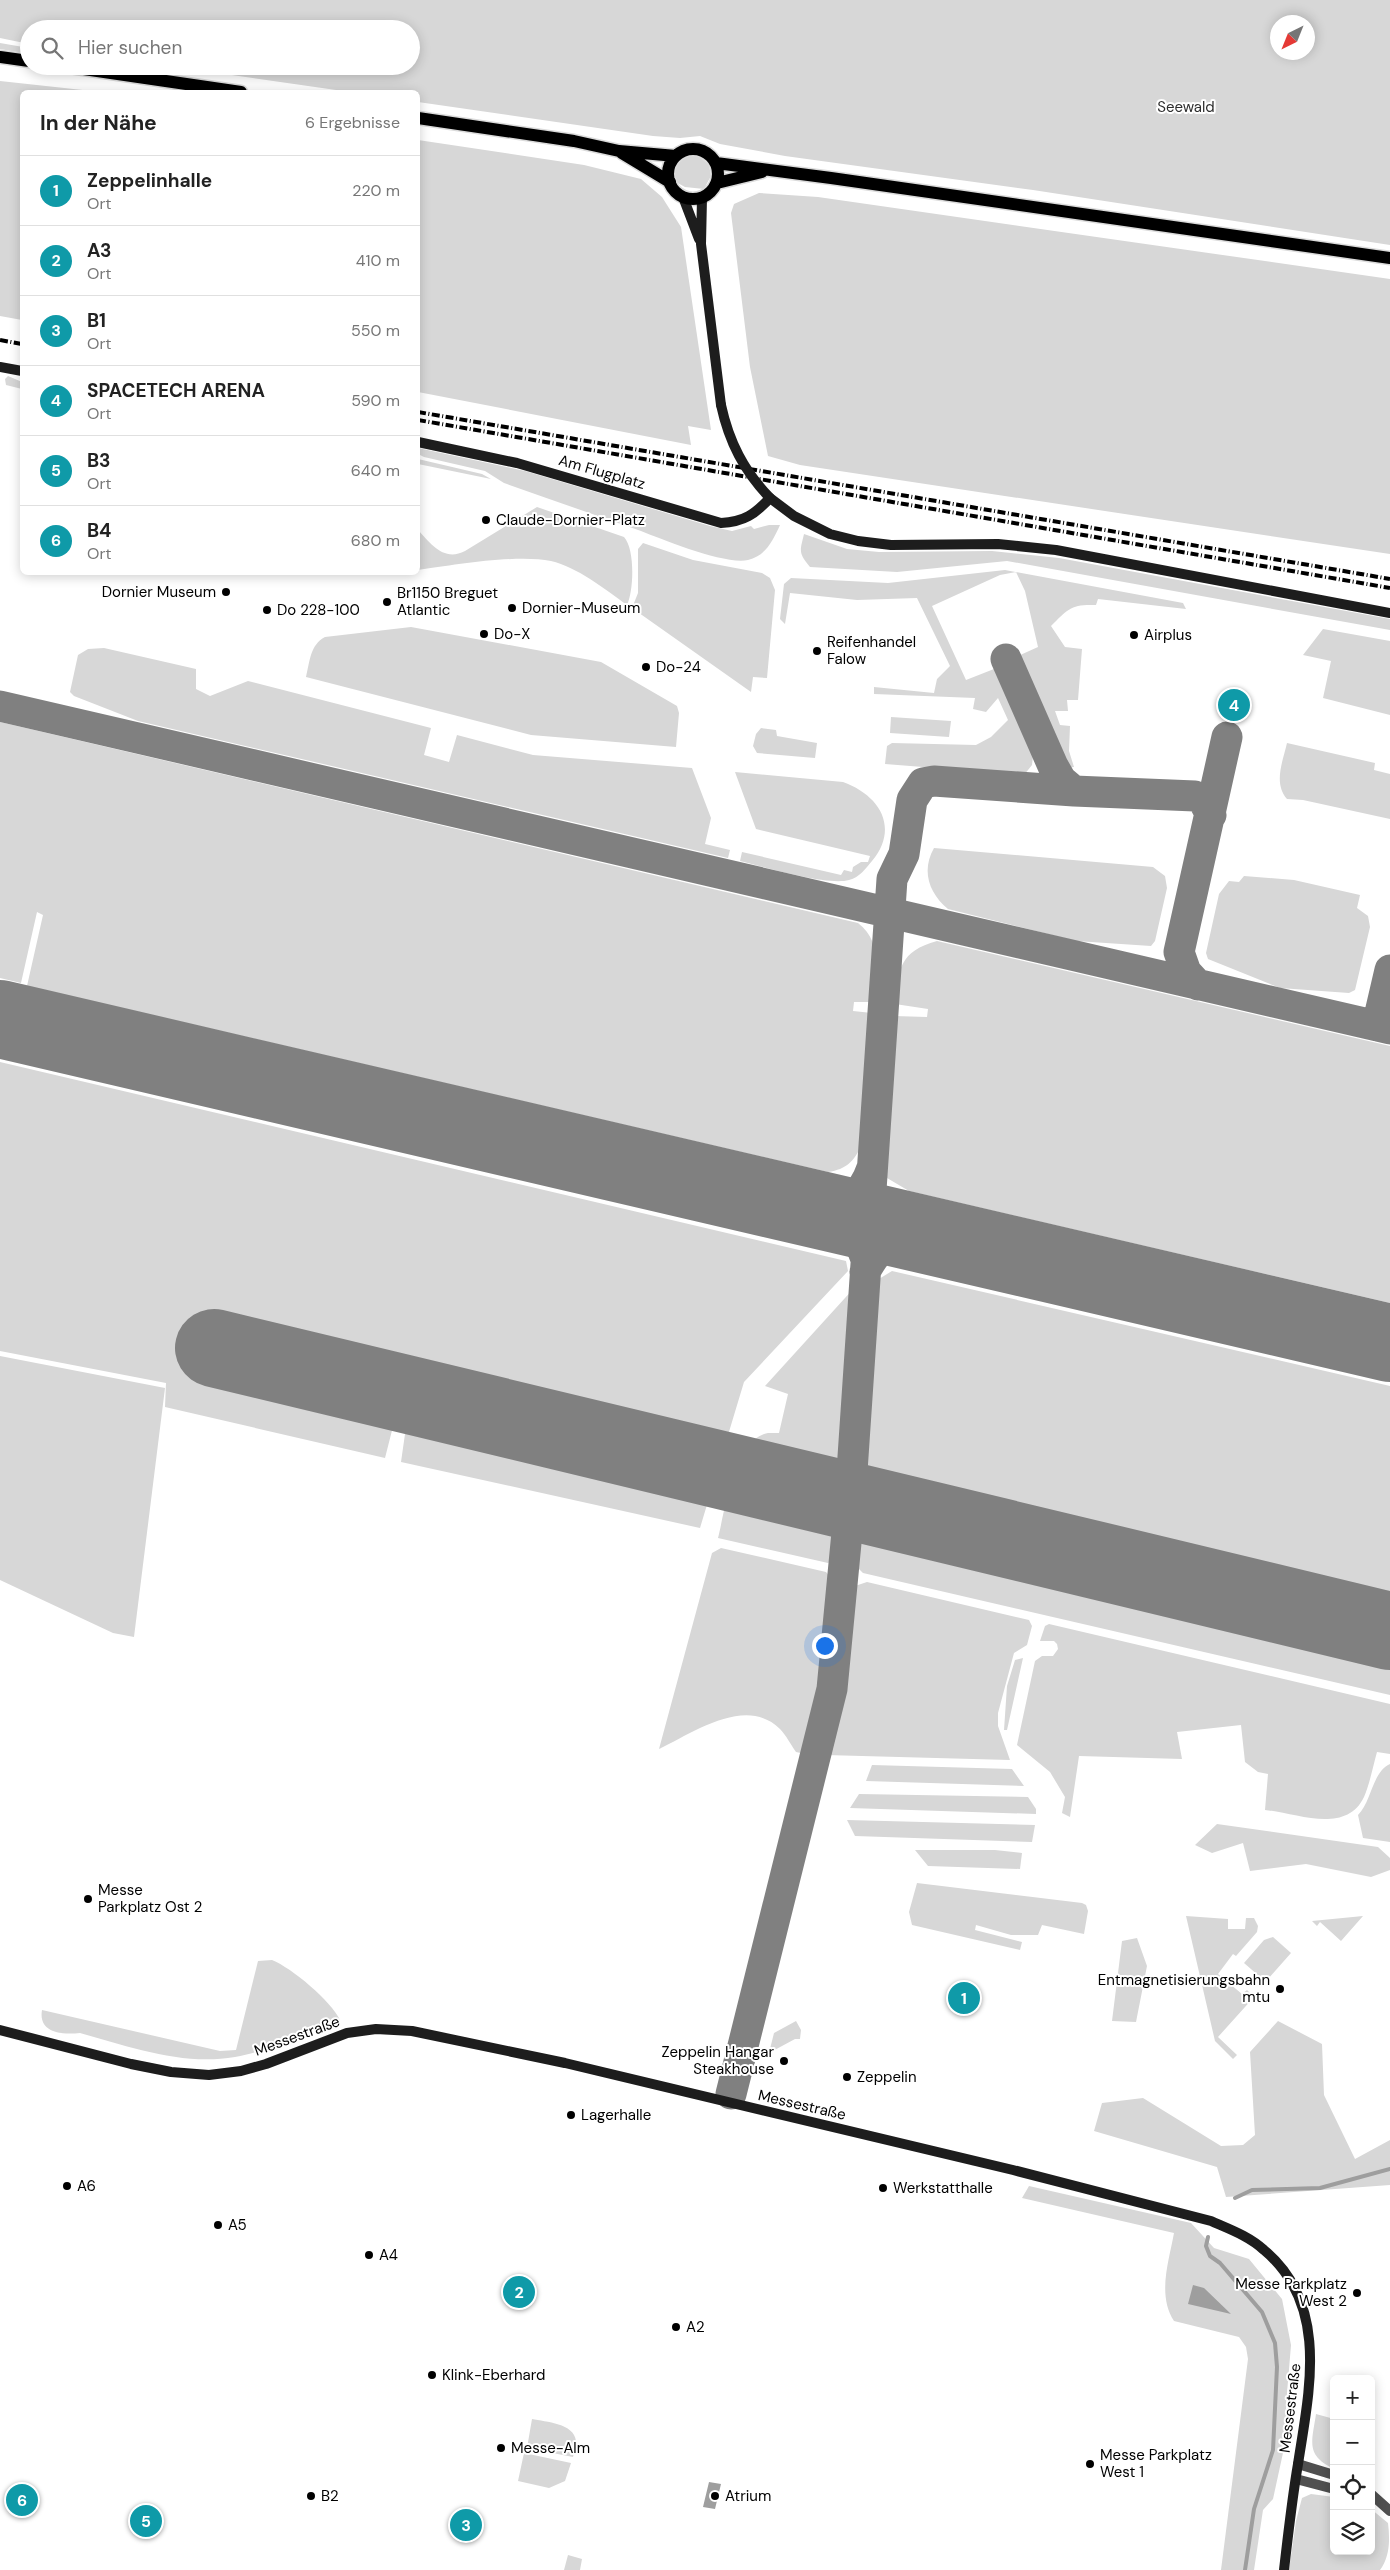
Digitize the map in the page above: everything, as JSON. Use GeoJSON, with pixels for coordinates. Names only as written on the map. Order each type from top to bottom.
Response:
{"type":"FeatureCollection","features":[{"type":"Feature","properties":{"kind":"main road"},"geometry":{"type":"LineString","coordinates":[[0,57],[20,60]]}},
{"type":"Feature","properties":{"kind":"main road"},"geometry":{"type":"LineString","coordinates":[[125,75],[227,90]]}},
{"type":"Feature","properties":{"kind":"main road"},"geometry":{"type":"LineString","coordinates":[[420,118],[574,141],[619,151],[676,156]]}},
{"type":"Feature","properties":{"kind":"main road"},"geometry":{"type":"LineString","coordinates":[[688,149],[700,150],[710,155],[716,164],[718,173],[717,183],[711,192],[702,198],[692,199],[683,197],[674,190],[670,182],[668,171],[676,156],[688,149]]}},
{"type":"Feature","properties":{"kind":"main road"},"geometry":{"type":"LineString","coordinates":[[619,151],[670,182]]}},
{"type":"Feature","properties":{"kind":"main road"},"geometry":{"type":"LineString","coordinates":[[716,164],[1390,258]]}},
{"type":"Feature","properties":{"kind":"main road"},"geometry":{"type":"LineString","coordinates":[[717,183],[769,170]]}},
{"type":"Feature","properties":{"kind":"street"},"geometry":{"type":"LineString","coordinates":[[683,197],[701,244]]}},
{"type":"Feature","properties":{"kind":"street"},"geometry":{"type":"LineString","coordinates":[[702,198],[701,244],[721,405],[732,445],[753,480],[770,498],[794,516],[830,534],[858,541],[891,545],[998,544],[1056,550],[1390,613]]}},
{"type":"Feature","properties":{"kind":"street"},"geometry":{"type":"LineString","coordinates":[[0,367],[20,371]]}},
{"type":"Feature","properties":{"kind":"street","name":"Am Flugplatz"},"geometry":{"type":"LineString","coordinates":[[420,442],[518,463],[721,522],[746,519],[756,513],[770,498]]}},
{"type":"Feature","properties":{"kind":"street","name":"Messestraße"},"geometry":{"type":"LineString","coordinates":[[0,2030],[132,2064],[171,2072],[209,2075],[241,2071],[266,2064],[347,2033],[376,2029],[412,2031],[565,2063],[1022,2172],[1211,2221],[1242,2234],[1265,2250],[1290,2280],[1305,2314],[1312,2353],[1307,2414],[1298,2464],[1284,2570]]}},
{"type":"Feature","properties":{"kind":"street"},"geometry":{"type":"LineString","coordinates":[[1298,2464],[1330,2475]]}},
{"type":"Feature","properties":{"kind":"street"},"geometry":{"type":"LineString","coordinates":[[1296,2479],[1330,2487]]}},
{"type":"Feature","properties":{"kind":"street"},"geometry":{"type":"LineString","coordinates":[[1375,2498],[1390,2511]]}},
{"type":"Feature","properties":{"kind":"green space","name":"Seewald"},"geometry":{"type":"Polygon","coordinates":[[[0,0],[1390,0],[1390,245],[1033,190],[785,156],[720,144],[700,136],[680,138],[653,136],[420,102],[420,90],[336,90],[232,75],[420,75],[420,20],[20,20],[20,42],[0,38],[0,0]]]}},
{"type":"Feature","properties":{"kind":"green space"},"geometry":{"type":"Polygon","coordinates":[[[0,43],[20,46],[20,52],[0,49],[0,43]]]}},
{"type":"Feature","properties":{"kind":"green space"},"geometry":{"type":"Polygon","coordinates":[[[0,81],[83,90],[20,90],[20,320],[0,316],[0,81]]]}},
{"type":"Feature","properties":{"kind":"green space"},"geometry":{"type":"Polygon","coordinates":[[[420,140],[584,165],[641,179],[662,197],[681,227],[711,430],[688,426],[691,445],[420,392],[420,140]]]}},
{"type":"Feature","properties":{"kind":"green space"},"geometry":{"type":"Polygon","coordinates":[[[687,155],[699,156],[709,165],[711,176],[704,189],[685,187],[674,181],[677,162],[687,155]]]}},
{"type":"Feature","properties":{"kind":"green space"},"geometry":{"type":"Polygon","coordinates":[[[759,193],[818,197],[1390,279],[1390,554],[800,465],[768,456],[750,367],[731,213],[734,204],[759,193]]]}},
{"type":"Feature","properties":{"kind":"green space"},"geometry":{"type":"Polygon","coordinates":[[[8,376],[20,381],[20,388],[6,385],[5,379],[8,376]]]}},
{"type":"Feature","properties":{"kind":"green space"},"geometry":{"type":"Polygon","coordinates":[[[420,448],[525,471],[732,531],[751,526],[754,529],[769,525],[780,525],[772,542],[760,555],[748,560],[725,559],[679,545],[504,483],[485,471],[420,455],[420,448]]]}},
{"type":"Feature","properties":{"kind":"green space"},"geometry":{"type":"Polygon","coordinates":[[[420,459],[482,474],[491,479],[420,464],[420,459]]]}},
{"type":"Feature","properties":{"kind":"green space"},"geometry":{"type":"Polygon","coordinates":[[[537,507],[624,537],[628,543],[632,560],[631,590],[627,605],[581,573],[551,561],[503,559],[420,570],[420,532],[433,546],[444,553],[457,554],[537,507]]]}},
{"type":"Feature","properties":{"kind":"green space"},"geometry":{"type":"Polygon","coordinates":[[[804,534],[847,549],[879,552],[992,551],[1059,558],[1390,619],[1390,630],[1007,561],[897,572],[810,567],[801,552],[804,534]]]}},
{"type":"Feature","properties":{"kind":"green space"},"geometry":{"type":"Polygon","coordinates":[[[643,543],[693,560],[762,573],[770,578],[775,590],[767,678],[753,677],[751,692],[632,608],[638,593],[638,549],[643,543]]]}},
{"type":"Feature","properties":{"kind":"green space"},"geometry":{"type":"Polygon","coordinates":[[[1005,570],[1016,572],[1000,575],[932,606],[966,680],[994,669],[1033,756],[1032,765],[1024,775],[885,764],[887,746],[892,743],[976,745],[991,737],[1008,720],[998,698],[986,712],[973,709],[975,698],[874,694],[874,687],[934,693],[937,679],[950,666],[917,598],[857,600],[790,593],[785,624],[780,619],[784,584],[791,578],[888,583],[1005,570]]]}},
{"type":"Feature","properties":{"kind":"green space"},"geometry":{"type":"Polygon","coordinates":[[[1016,572],[1183,603],[1186,609],[1098,599],[1096,605],[1081,605],[1070,609],[1051,626],[1065,647],[1082,649],[1078,700],[1067,700],[1068,711],[1055,711],[1060,725],[1070,726],[1069,751],[1074,767],[1067,768],[1018,656],[1038,647],[1025,591],[1016,572]]]}},
{"type":"Feature","properties":{"kind":"green space"},"geometry":{"type":"Polygon","coordinates":[[[411,627],[601,662],[677,706],[679,713],[676,747],[531,735],[306,677],[313,649],[325,637],[411,627]]]}},
{"type":"Feature","properties":{"kind":"green space"},"geometry":{"type":"Polygon","coordinates":[[[1323,629],[1390,641],[1390,715],[1323,698],[1331,661],[1303,655],[1323,629]]]}},
{"type":"Feature","properties":{"kind":"green space"},"geometry":{"type":"Polygon","coordinates":[[[104,648],[196,669],[196,689],[210,696],[248,681],[431,728],[424,755],[449,762],[457,735],[533,755],[692,768],[711,818],[705,844],[730,850],[728,858],[138,721],[74,696],[70,692],[78,655],[88,649],[104,648]]]}},
{"type":"Feature","properties":{"kind":"green space"},"geometry":{"type":"Polygon","coordinates":[[[891,717],[951,721],[949,737],[890,733],[891,717]]]}},
{"type":"Feature","properties":{"kind":"green space"},"geometry":{"type":"Polygon","coordinates":[[[0,722],[858,923],[872,940],[876,960],[872,1002],[854,1002],[853,1011],[872,1013],[862,1145],[849,1164],[828,1172],[27,986],[43,915],[37,912],[21,983],[0,978],[0,722]]]}},
{"type":"Feature","properties":{"kind":"green space"},"geometry":{"type":"Polygon","coordinates":[[[761,728],[776,730],[777,736],[817,743],[815,758],[757,753],[753,746],[756,734],[761,728]]]}},
{"type":"Feature","properties":{"kind":"green space"},"geometry":{"type":"Polygon","coordinates":[[[1287,743],[1375,763],[1374,770],[1390,774],[1390,819],[1303,800],[1287,799],[1281,786],[1280,772],[1287,743]]]}},
{"type":"Feature","properties":{"kind":"green space"},"geometry":{"type":"Polygon","coordinates":[[[735,772],[843,782],[856,788],[867,795],[882,814],[885,824],[880,848],[865,870],[859,875],[853,879],[839,881],[796,875],[740,861],[742,852],[841,875],[844,870],[852,872],[853,867],[861,862],[868,862],[870,856],[756,829],[735,772]]]}},
{"type":"Feature","properties":{"kind":"green space"},"geometry":{"type":"Polygon","coordinates":[[[934,848],[1153,867],[1165,876],[1167,888],[1155,941],[1151,946],[1076,941],[948,909],[936,896],[929,881],[928,865],[934,848]]]}},
{"type":"Feature","properties":{"kind":"green space"},"geometry":{"type":"Polygon","coordinates":[[[1244,876],[1294,880],[1360,895],[1357,908],[1368,916],[1370,927],[1355,990],[1349,993],[1280,988],[1208,959],[1206,953],[1219,894],[1229,881],[1239,882],[1244,876]]]}},
{"type":"Feature","properties":{"kind":"green space"},"geometry":{"type":"Polygon","coordinates":[[[937,941],[1390,1046],[1390,1303],[909,1191],[887,1178],[884,1160],[894,1016],[927,1017],[928,1009],[895,1004],[900,971],[908,956],[915,950],[937,941]]]}},
{"type":"Feature","properties":{"kind":"green space"},"geometry":{"type":"Polygon","coordinates":[[[0,1062],[846,1261],[848,1271],[744,1382],[700,1528],[401,1462],[411,1392],[402,1391],[385,1458],[165,1407],[166,1383],[0,1351],[0,1062]]]}},
{"type":"Feature","properties":{"kind":"green space"},"geometry":{"type":"Polygon","coordinates":[[[892,1271],[1390,1386],[1390,1695],[863,1573],[852,1562],[874,1282],[892,1271]]]}},
{"type":"Feature","properties":{"kind":"green space"},"geometry":{"type":"Polygon","coordinates":[[[855,1287],[836,1559],[828,1563],[718,1538],[733,1478],[747,1448],[756,1438],[768,1433],[779,1433],[788,1394],[765,1386],[855,1287]]]}},
{"type":"Feature","properties":{"kind":"green space"},"geometry":{"type":"Polygon","coordinates":[[[0,1356],[165,1388],[134,1637],[113,1633],[0,1580],[0,1356]]]}},
{"type":"Feature","properties":{"kind":"green space"},"geometry":{"type":"Polygon","coordinates":[[[721,1548],[826,1572],[836,1584],[827,1670],[810,1755],[796,1752],[780,1729],[766,1719],[752,1716],[736,1716],[719,1720],[659,1749],[712,1553],[721,1548]]]}},
{"type":"Feature","properties":{"kind":"green space"},"geometry":{"type":"Polygon","coordinates":[[[867,1582],[1029,1620],[1032,1626],[1027,1645],[1014,1653],[998,1713],[998,1726],[1010,1760],[825,1755],[838,1691],[849,1594],[852,1587],[867,1582]]]}},
{"type":"Feature","properties":{"kind":"green space"},"geometry":{"type":"Polygon","coordinates":[[[1049,1624],[1390,1704],[1390,1754],[1377,1752],[1366,1792],[1356,1809],[1333,1819],[1319,1819],[1265,1810],[1268,1774],[1258,1772],[1245,1762],[1241,1725],[1177,1732],[1182,1759],[1079,1756],[1070,1817],[1062,1813],[1065,1797],[1050,1772],[1017,1745],[1035,1661],[1042,1656],[1053,1656],[1058,1649],[1054,1641],[1040,1641],[1045,1626],[1049,1624]]]}},
{"type":"Feature","properties":{"kind":"green space"},"geometry":{"type":"Polygon","coordinates":[[[1023,1658],[1007,1730],[1004,1730],[1007,1686],[1015,1660],[1023,1658]]]}},
{"type":"Feature","properties":{"kind":"green space"},"geometry":{"type":"Polygon","coordinates":[[[1390,1764],[1390,1842],[1363,1838],[1358,1815],[1363,1809],[1379,1773],[1390,1764]]]}},
{"type":"Feature","properties":{"kind":"green space"},"geometry":{"type":"Polygon","coordinates":[[[872,1765],[1012,1769],[1024,1786],[866,1781],[872,1765]]]}},
{"type":"Feature","properties":{"kind":"green space"},"geometry":{"type":"Polygon","coordinates":[[[859,1794],[1028,1797],[1036,1809],[1036,1814],[850,1808],[859,1794]]]}},
{"type":"Feature","properties":{"kind":"green space"},"geometry":{"type":"Polygon","coordinates":[[[847,1820],[1035,1825],[1032,1842],[855,1836],[847,1820]]]}},
{"type":"Feature","properties":{"kind":"green space"},"geometry":{"type":"Polygon","coordinates":[[[1217,1824],[1378,1847],[1390,1858],[1390,1870],[1371,1877],[1306,1864],[1250,1871],[1243,1843],[1212,1853],[1195,1845],[1217,1824]]]}},
{"type":"Feature","properties":{"kind":"green space"},"geometry":{"type":"Polygon","coordinates":[[[915,1850],[995,1850],[1022,1853],[1020,1869],[928,1866],[915,1850]]]}},
{"type":"Feature","properties":{"kind":"green space"},"geometry":{"type":"Polygon","coordinates":[[[917,1883],[1082,1903],[1086,1905],[1088,1911],[1084,1934],[1042,1925],[1038,1935],[1011,1935],[976,1925],[975,1930],[1022,1942],[1020,1950],[912,1925],[909,1912],[917,1883]]]}},
{"type":"Feature","properties":{"kind":"green space"},"geometry":{"type":"Polygon","coordinates":[[[1186,1916],[1228,1919],[1228,1929],[1245,1929],[1246,1918],[1254,1918],[1258,1926],[1257,1932],[1236,1956],[1233,1954],[1218,1974],[1242,1994],[1247,1990],[1254,1997],[1218,2037],[1237,2055],[1233,2059],[1215,2041],[1186,1916]]]}},
{"type":"Feature","properties":{"kind":"green space"},"geometry":{"type":"Polygon","coordinates":[[[1363,1916],[1341,1941],[1320,1922],[1317,1926],[1312,1921],[1363,1916]]]}},
{"type":"Feature","properties":{"kind":"green space"},"geometry":{"type":"Polygon","coordinates":[[[1273,1937],[1291,1953],[1261,1987],[1255,1981],[1259,1976],[1244,1963],[1264,1940],[1273,1937]]]}},
{"type":"Feature","properties":{"kind":"green space"},"geometry":{"type":"Polygon","coordinates":[[[1137,1938],[1147,1966],[1136,2022],[1112,2021],[1122,1941],[1137,1938]]]}},
{"type":"Feature","properties":{"kind":"green space"},"geometry":{"type":"Polygon","coordinates":[[[272,1960],[290,1970],[310,1986],[328,2004],[340,2020],[275,2046],[248,2054],[215,2059],[196,2059],[157,2054],[80,2033],[59,2033],[48,2028],[42,2018],[42,2010],[220,2051],[236,2050],[258,1961],[272,1960]]]}},
{"type":"Feature","properties":{"kind":"green space"},"geometry":{"type":"Polygon","coordinates":[[[796,2021],[801,2030],[800,2039],[795,2039],[769,2053],[774,2033],[796,2021]]]}},
{"type":"Feature","properties":{"kind":"green space"},"geometry":{"type":"Polygon","coordinates":[[[1278,2021],[1322,2044],[1324,2095],[1355,2159],[1390,2140],[1390,2185],[1226,2197],[1217,2167],[1094,2131],[1102,2103],[1143,2098],[1221,2146],[1243,2145],[1255,2135],[1250,2052],[1278,2021]]]}},
{"type":"Feature","properties":{"kind":"green space"},"geometry":{"type":"Polygon","coordinates":[[[1029,2186],[1191,2223],[1214,2248],[1249,2259],[1282,2299],[1291,2345],[1286,2405],[1286,2439],[1273,2499],[1263,2510],[1254,2570],[1221,2570],[1248,2359],[1246,2347],[1239,2337],[1174,2321],[1169,2311],[1165,2289],[1167,2266],[1174,2233],[1022,2198],[1029,2186]]]}},
{"type":"Feature","properties":{"kind":"green space"},"geometry":{"type":"Polygon","coordinates":[[[1316,2414],[1330,2418],[1330,2467],[1318,2458],[1312,2440],[1316,2414]]]}},
{"type":"Feature","properties":{"kind":"green space"},"geometry":{"type":"Polygon","coordinates":[[[532,2419],[558,2424],[570,2430],[576,2441],[573,2457],[527,2448],[532,2419]]]}},
{"type":"Feature","properties":{"kind":"green space"},"geometry":{"type":"Polygon","coordinates":[[[524,2453],[571,2463],[565,2481],[549,2488],[518,2481],[524,2453]]]}},
{"type":"Feature","properties":{"kind":"green space"},"geometry":{"type":"Polygon","coordinates":[[[1311,2494],[1330,2496],[1330,2555],[1375,2555],[1375,2512],[1388,2523],[1388,2548],[1386,2559],[1380,2570],[1289,2570],[1296,2521],[1302,2498],[1311,2494]]]}},
{"type":"Feature","properties":{"kind":"green space"},"geometry":{"type":"Polygon","coordinates":[[[568,2555],[582,2559],[580,2570],[564,2570],[568,2555]]]}},
{"type":"Feature","properties":{"kind":"shaded area"},"geometry":{"type":"Polygon","coordinates":[[[1193,2285],[1204,2288],[1231,2314],[1188,2304],[1193,2285]]]}},
{"type":"Feature","properties":{"kind":"shaded area"},"geometry":{"type":"Polygon","coordinates":[[[709,2482],[721,2484],[715,2509],[703,2507],[709,2482]]]}},
{"type":"Feature","properties":{"kind":"waterway"},"geometry":{"type":"LineString","coordinates":[[1235,2198],[1252,2190],[1320,2188],[1390,2169]]}},
{"type":"Feature","properties":{"kind":"waterway"},"geometry":{"type":"LineString","coordinates":[[1208,2237],[1206,2246],[1210,2256],[1220,2263],[1262,2312],[1275,2343],[1277,2367],[1273,2450],[1254,2509],[1245,2570]]}},
{"type":"Feature","properties":{"kind":"taxiway"},"geometry":{"type":"LineString","coordinates":[[1006,659],[1053,766],[1061,780],[1074,791]]}},
{"type":"Feature","properties":{"kind":"taxiway"},"geometry":{"type":"LineString","coordinates":[[0,706],[1390,1029]]}},
{"type":"Feature","properties":{"kind":"taxiway"},"geometry":{"type":"LineString","coordinates":[[1198,985],[1186,972],[1179,952],[1227,737]]}},
{"type":"Feature","properties":{"kind":"taxiway"},"geometry":{"type":"LineString","coordinates":[[731,2094],[832,1689],[850,1501],[892,879],[904,854],[912,800],[923,783],[934,781],[1074,791],[1195,796],[1203,800],[1211,815]]}},
{"type":"Feature","properties":{"kind":"taxiway"},"geometry":{"type":"LineString","coordinates":[[1377,1026],[1390,970]]}},
{"type":"Feature","properties":{"kind":"taxiway"},"geometry":{"type":"LineString","coordinates":[[866,1259],[857,1238],[846,1225],[832,1216],[811,1208],[832,1206],[849,1200],[862,1188],[872,1168]]}},
{"type":"Feature","properties":{"kind":"taxiway"},"geometry":{"type":"LineString","coordinates":[[865,1272],[877,1254],[890,1243],[906,1238],[927,1235]]}},
{"type":"Feature","properties":{"kind":"runway"},"geometry":{"type":"LineString","coordinates":[[0,1019],[1390,1343]]}},
{"type":"Feature","properties":{"kind":"runway"},"geometry":{"type":"LineString","coordinates":[[214,1348],[1390,1631]]}},
{"type":"Feature","properties":{"kind":"railway"},"geometry":{"type":"LineString","coordinates":[[0,340],[20,344]]}},
{"type":"Feature","properties":{"kind":"railway"},"geometry":{"type":"LineString","coordinates":[[420,412],[1390,579]]}},
{"type":"Feature","properties":{"kind":"railway"},"geometry":{"type":"LineString","coordinates":[[420,420],[1390,588]]}},
{"type":"Feature","properties":{"kind":"place","name":"Claude-Dornier-Platz"},"geometry":{"type":"Point","coordinates":[486,520]}},
{"type":"Feature","properties":{"kind":"place","name":"Dornier Museum"},"geometry":{"type":"Point","coordinates":[226,592]}},
{"type":"Feature","properties":{"kind":"place","name":"Br1150 Breguet Atlantic"},"geometry":{"type":"Point","coordinates":[387,602]}},
{"type":"Feature","properties":{"kind":"place","name":"Dornier-Museum"},"geometry":{"type":"Point","coordinates":[512,608]}},
{"type":"Feature","properties":{"kind":"place","name":"Do 228-100"},"geometry":{"type":"Point","coordinates":[267,610]}},
{"type":"Feature","properties":{"kind":"place","name":"Do-X"},"geometry":{"type":"Point","coordinates":[484,634]}},
{"type":"Feature","properties":{"kind":"place","name":"Airplus"},"geometry":{"type":"Point","coordinates":[1134,635]}},
{"type":"Feature","properties":{"kind":"place","name":"Reifenhandel Falow"},"geometry":{"type":"Point","coordinates":[817,651]}},
{"type":"Feature","properties":{"kind":"place","name":"Do-24"},"geometry":{"type":"Point","coordinates":[646,667]}},
{"type":"Feature","properties":{"kind":"place","name":"SPACETECH ARENA"},"geometry":{"type":"Point","coordinates":[1234,705]}},
{"type":"Feature","properties":{"kind":"place","name":"Messe Parkplatz Ost 2"},"geometry":{"type":"Point","coordinates":[88,1899]}},
{"type":"Feature","properties":{"kind":"place","name":"Entmagnetisierungsbahn mtu"},"geometry":{"type":"Point","coordinates":[1280,1989]}},
{"type":"Feature","properties":{"kind":"place","name":"Zeppelinhalle"},"geometry":{"type":"Point","coordinates":[964,1998]}},
{"type":"Feature","properties":{"kind":"place","name":"Zeppelin Hangar Steakhouse"},"geometry":{"type":"Point","coordinates":[784,2061]}},
{"type":"Feature","properties":{"kind":"place","name":"Zeppelin"},"geometry":{"type":"Point","coordinates":[847,2077]}},
{"type":"Feature","properties":{"kind":"place","name":"Lagerhalle"},"geometry":{"type":"Point","coordinates":[571,2115]}},
{"type":"Feature","properties":{"kind":"place","name":"A6"},"geometry":{"type":"Point","coordinates":[67,2186]}},
{"type":"Feature","properties":{"kind":"place","name":"Werkstatthalle"},"geometry":{"type":"Point","coordinates":[883,2188]}},
{"type":"Feature","properties":{"kind":"place","name":"A5"},"geometry":{"type":"Point","coordinates":[218,2225]}},
{"type":"Feature","properties":{"kind":"place","name":"A4"},"geometry":{"type":"Point","coordinates":[369,2255]}},
{"type":"Feature","properties":{"kind":"place","name":"A3"},"geometry":{"type":"Point","coordinates":[519,2292]}},
{"type":"Feature","properties":{"kind":"place","name":"Messe Parkplatz West 2"},"geometry":{"type":"Point","coordinates":[1357,2293]}},
{"type":"Feature","properties":{"kind":"place","name":"A2"},"geometry":{"type":"Point","coordinates":[676,2327]}},
{"type":"Feature","properties":{"kind":"place","name":"Klink-Eberhard"},"geometry":{"type":"Point","coordinates":[432,2375]}},
{"type":"Feature","properties":{"kind":"place","name":"Messe-Alm"},"geometry":{"type":"Point","coordinates":[501,2448]}},
{"type":"Feature","properties":{"kind":"place","name":"Messe Parkplatz West 1"},"geometry":{"type":"Point","coordinates":[1090,2464]}},
{"type":"Feature","properties":{"kind":"place","name":"B2"},"geometry":{"type":"Point","coordinates":[311,2496]}},
{"type":"Feature","properties":{"kind":"place","name":"Atrium"},"geometry":{"type":"Point","coordinates":[715,2496]}},
{"type":"Feature","properties":{"kind":"place","name":"B4"},"geometry":{"type":"Point","coordinates":[22,2500]}},
{"type":"Feature","properties":{"kind":"place","name":"B3"},"geometry":{"type":"Point","coordinates":[146,2521]}},
{"type":"Feature","properties":{"kind":"place","name":"B1"},"geometry":{"type":"Point","coordinates":[466,2525]}}]}
